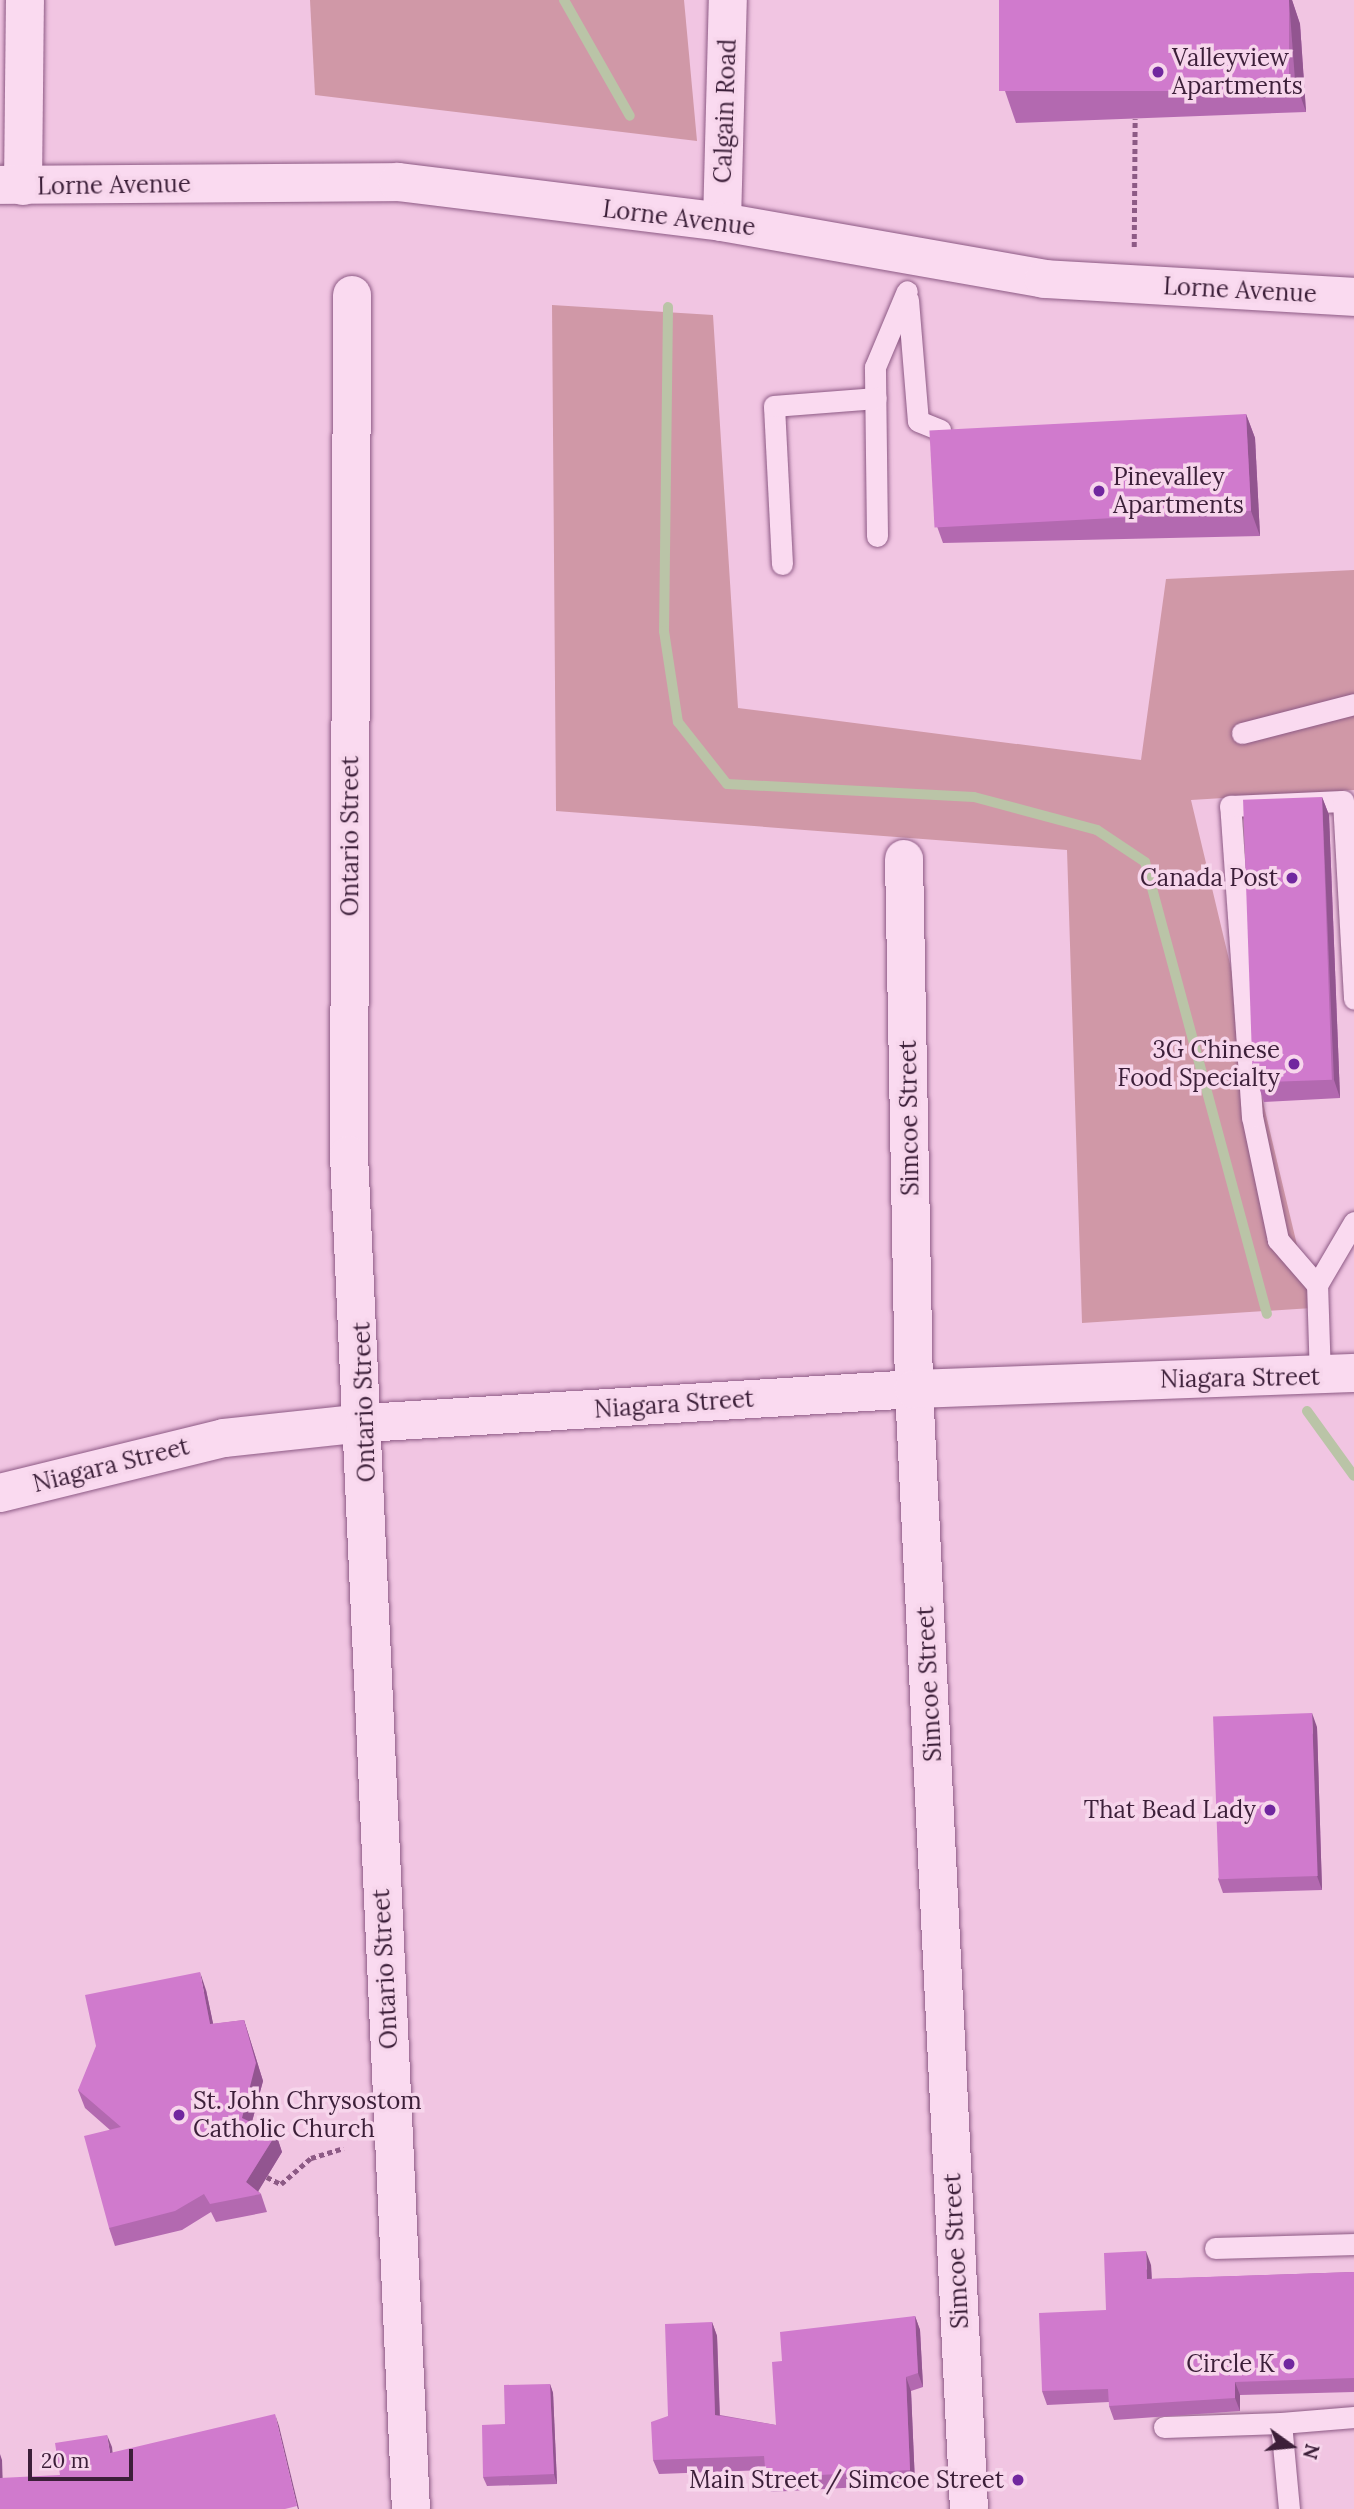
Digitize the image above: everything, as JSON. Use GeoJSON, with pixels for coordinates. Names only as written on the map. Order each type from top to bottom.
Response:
{"type":"FeatureCollection","features":[{"type":"Feature","properties":{"kind":"street"},"geometry":{"type":"LineString","coordinates":[[11,185],[25,0]]}},
{"type":"Feature","properties":{"kind":"street","name":"Calgain Road"},"geometry":{"type":"LineString","coordinates":[[722,222],[728,0]]}},
{"type":"Feature","properties":{"kind":"street","name":"Lorne Avenue"},"geometry":{"type":"LineString","coordinates":[[11,185],[398,183],[722,222],[906,252],[1044,279],[1354,297]]}},
{"type":"Feature","properties":{"kind":"street","name":"Ontario Street"},"geometry":{"type":"LineString","coordinates":[[352,295],[349,1154],[365,1423],[411,2509]]}},
{"type":"Feature","properties":{"kind":"street","name":"Simcoe Street"},"geometry":{"type":"LineString","coordinates":[[904,859],[914,1389],[969,2509]]}},
{"type":"Feature","properties":{"kind":"street","name":"Niagara Street"},"geometry":{"type":"LineString","coordinates":[[0,1493],[224,1438],[365,1423],[914,1389],[1337,1376]]}},
{"type":"Feature","properties":{"kind":"lane"},"geometry":{"type":"LineString","coordinates":[[906,252],[918,421],[940,429]]}},
{"type":"Feature","properties":{"kind":"lane"},"geometry":{"type":"LineString","coordinates":[[877,536],[875,368],[907,291]]}},
{"type":"Feature","properties":{"kind":"lane"},"geometry":{"type":"LineString","coordinates":[[782,564],[774,406],[876,398]]}},
{"type":"Feature","properties":{"kind":"lane"},"geometry":{"type":"LineString","coordinates":[[1242,733],[1354,704]]}},
{"type":"Feature","properties":{"kind":"lane"},"geometry":{"type":"LineString","coordinates":[[1337,1376],[1317,1285],[1278,1240],[1252,1117],[1230,806],[1343,801],[1354,999]]}},
{"type":"Feature","properties":{"kind":"lane"},"geometry":{"type":"LineString","coordinates":[[1317,1285],[1354,1222]]}},
{"type":"Feature","properties":{"kind":"lane"},"geometry":{"type":"LineString","coordinates":[[1215,2248],[1354,2244]]}},
{"type":"Feature","properties":{"kind":"lane"},"geometry":{"type":"LineString","coordinates":[[1164,2427],[1281,2423],[1354,2417]]}},
{"type":"Feature","properties":{"kind":"lane"},"geometry":{"type":"LineString","coordinates":[[1281,2423],[1289,2509]]}},
{"type":"Feature","properties":{"kind":"path"},"geometry":{"type":"LineString","coordinates":[[1134,284],[1135,119]]}},
{"type":"Feature","properties":{"kind":"path"},"geometry":{"type":"LineString","coordinates":[[267,2176],[282,2184],[311,2158],[344,2148]]}},
{"type":"Feature","properties":{"kind":"shaded area"},"geometry":{"type":"Polygon","coordinates":[[[310,0],[684,0],[697,141],[315,95],[310,0]]]}},
{"type":"Feature","properties":{"kind":"shaded area"},"geometry":{"type":"Polygon","coordinates":[[[552,305],[713,315],[738,708],[1141,760],[1166,579],[1354,570],[1354,790],[1191,800],[1312,1308],[1082,1323],[1067,850],[556,811],[552,305]]]}},
{"type":"Feature","properties":{"kind":"building","name":"Valleyview Apartments"},"geometry":{"type":"Polygon","coordinates":[[[999,0],[1289,0],[1289,91],[999,91],[999,0]]]}},
{"type":"Feature","properties":{"kind":"building","name":"Pinevalley Apartments"},"geometry":{"type":"Polygon","coordinates":[[[1246,414],[1251,511],[935,527],[929,431],[1246,414]]]}},
{"type":"Feature","properties":{"kind":"building"},"geometry":{"type":"Polygon","coordinates":[[[1322,797],[1332,1080],[1253,1083],[1243,800],[1322,797]]]}},
{"type":"Feature","properties":{"kind":"building","name":"That Bead Lady"},"geometry":{"type":"Polygon","coordinates":[[[1312,1713],[1318,1876],[1219,1879],[1213,1716],[1312,1713]]]}},
{"type":"Feature","properties":{"kind":"building","name":"St. John Chrysostom Catholic Church"},"geometry":{"type":"Polygon","coordinates":[[[200,1972],[210,2024],[244,2020],[256,2063],[242,2118],[276,2134],[246,2182],[261,2194],[210,2204],[204,2194],[175,2211],[109,2228],[84,2136],[121,2127],[78,2090],[96,2046],[85,1995],[200,1972]]]}},
{"type":"Feature","properties":{"kind":"building"},"geometry":{"type":"Polygon","coordinates":[[[1146,2251],[1147,2279],[1354,2272],[1354,2378],[1235,2382],[1235,2398],[1109,2406],[1108,2389],[1042,2391],[1039,2313],[1106,2310],[1104,2253],[1146,2251]]]}},
{"type":"Feature","properties":{"kind":"building"},"geometry":{"type":"Polygon","coordinates":[[[915,2316],[918,2373],[906,2377],[910,2470],[766,2478],[764,2456],[653,2460],[651,2422],[668,2416],[665,2324],[712,2322],[715,2415],[776,2425],[772,2362],[782,2361],[780,2332],[915,2316]]]}},
{"type":"Feature","properties":{"kind":"building"},"geometry":{"type":"Polygon","coordinates":[[[550,2384],[554,2474],[483,2477],[482,2425],[505,2424],[504,2385],[550,2384]]]}},
{"type":"Feature","properties":{"kind":"building"},"geometry":{"type":"Polygon","coordinates":[[[275,2414],[297,2506],[285,2509],[0,2509],[0,2478],[60,2475],[55,2443],[107,2435],[110,2453],[275,2414]]]}},
{"type":"Feature","properties":{"kind":"waterway"},"geometry":{"type":"LineString","coordinates":[[564,0],[630,116]]}},
{"type":"Feature","properties":{"kind":"waterway"},"geometry":{"type":"LineString","coordinates":[[668,307],[664,631],[678,722],[727,784],[974,797],[1097,830],[1145,862],[1267,1314]]}},
{"type":"Feature","properties":{"kind":"waterway"},"geometry":{"type":"LineString","coordinates":[[1307,1411],[1354,1476]]}},
{"type":"Feature","properties":{"kind":"place","name":"Valleyview Apartments"},"geometry":{"type":"Point","coordinates":[1158,72]}},
{"type":"Feature","properties":{"kind":"place","name":"Pinevalley Apartments"},"geometry":{"type":"Point","coordinates":[1099,491]}},
{"type":"Feature","properties":{"kind":"place","name":"Canada Post"},"geometry":{"type":"Point","coordinates":[1292,878]}},
{"type":"Feature","properties":{"kind":"place","name":"3G Chinese Food Specialty"},"geometry":{"type":"Point","coordinates":[1294,1064]}},
{"type":"Feature","properties":{"kind":"place","name":"That Bead Lady"},"geometry":{"type":"Point","coordinates":[1270,1810]}},
{"type":"Feature","properties":{"kind":"place","name":"St. John Chrysostom Catholic Church"},"geometry":{"type":"Point","coordinates":[179,2115]}},
{"type":"Feature","properties":{"kind":"place","name":"Circle K"},"geometry":{"type":"Point","coordinates":[1289,2364]}},
{"type":"Feature","properties":{"kind":"place","name":"Main Street / Simcoe Street"},"geometry":{"type":"Point","coordinates":[1018,2480]}}]}
